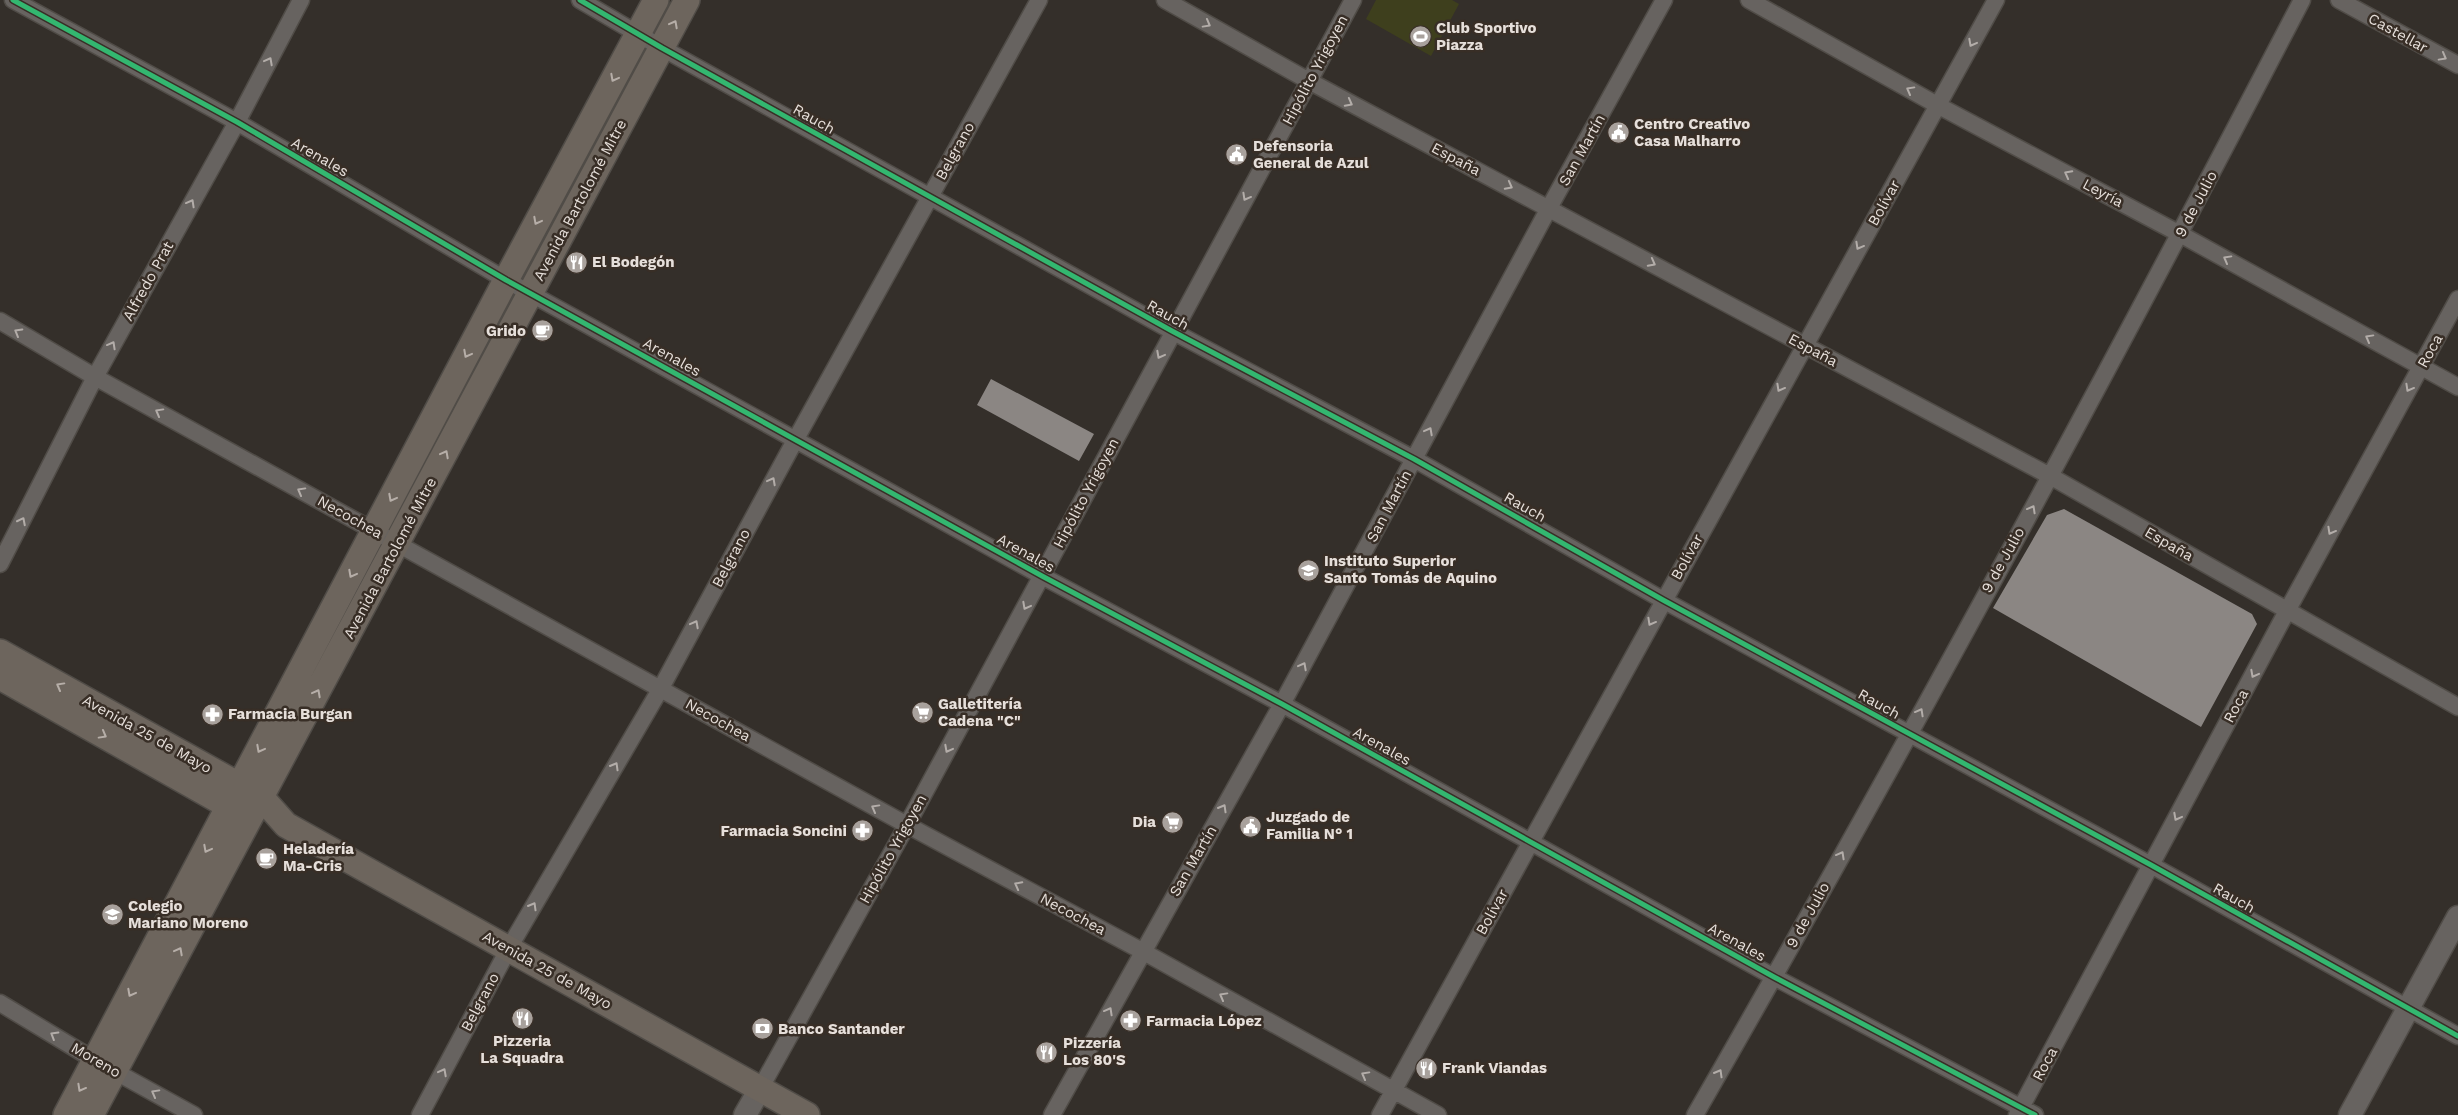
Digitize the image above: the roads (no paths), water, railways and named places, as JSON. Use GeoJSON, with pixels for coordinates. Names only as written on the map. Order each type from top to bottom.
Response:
{"type":"FeatureCollection","features":[{"type":"Feature","properties":{"kind":"main road","name":"Avenida Bartolomé Mitre"},"geometry":{"type":"LineString","coordinates":[[66,1115],[105,1066],[245,802],[375,531],[506,280],[656,0]]}},
{"type":"Feature","properties":{"kind":"main road","name":"Avenida Bartolomé Mitre"},"geometry":{"type":"LineString","coordinates":[[245,802],[397,543],[687,0]]}},
{"type":"Feature","properties":{"kind":"main road","name":"Avenida 25 de Mayo"},"geometry":{"type":"LineString","coordinates":[[0,652],[245,802],[808,1115]]}},
{"type":"Feature","properties":{"kind":"main road","name":"Avenida 25 de Mayo"},"geometry":{"type":"LineString","coordinates":[[0,677],[245,802]]}},
{"type":"Feature","properties":{"kind":"main road"},"geometry":{"type":"LineString","coordinates":[[2350,1115],[2458,918]]}},
{"type":"Feature","properties":{"kind":"main road","name":"Avenida Bartolomé Mitre"},"geometry":{"type":"LineString","coordinates":[[91,1115],[105,1066]]}},
{"type":"Feature","properties":{"kind":"main road","name":"Hipólito Yrigoyen"},"geometry":{"type":"LineString","coordinates":[[745,1115],[760,1089]]}},
{"type":"Feature","properties":{"kind":"street","name":"Arenales"},"geometry":{"type":"LineString","coordinates":[[13,0],[237,122],[530,294],[1042,576],[1282,704],[1774,977],[2025,1112]]}},
{"type":"Feature","properties":{"kind":"street","name":"Alfredo Prat"},"geometry":{"type":"LineString","coordinates":[[0,564],[95,377],[237,122],[301,0]]}},
{"type":"Feature","properties":{"kind":"street","name":"Rauch"},"geometry":{"type":"LineString","coordinates":[[580,0],[662,48],[1172,331],[1414,459],[1663,600],[2151,865],[2458,1036]]}},
{"type":"Feature","properties":{"kind":"street","name":"Belgrano"},"geometry":{"type":"LineString","coordinates":[[420,1115],[509,948],[661,688],[795,439],[1039,0]]}},
{"type":"Feature","properties":{"kind":"street","name":"España"},"geometry":{"type":"LineString","coordinates":[[1165,0],[1309,81],[2050,476],[2458,707]]}},
{"type":"Feature","properties":{"kind":"street","name":"Hipólito Yrigoyen"},"geometry":{"type":"LineString","coordinates":[[760,1089],[907,825],[1172,331],[1353,0]]}},
{"type":"Feature","properties":{"kind":"street","name":"San Martín"},"geometry":{"type":"LineString","coordinates":[[1052,1115],[1142,951],[1282,704],[1664,0]]}},
{"type":"Feature","properties":{"kind":"street","name":"Leyría"},"geometry":{"type":"LineString","coordinates":[[1748,0],[1938,106],[2180,234],[2458,386]]}},
{"type":"Feature","properties":{"kind":"street","name":"Bolívar"},"geometry":{"type":"LineString","coordinates":[[1380,1115],[1803,345],[1996,0]]}},
{"type":"Feature","properties":{"kind":"street","name":"9 de Julio"},"geometry":{"type":"LineString","coordinates":[[1695,1115],[1774,977],[2050,476],[2180,234],[2302,0]]}},
{"type":"Feature","properties":{"kind":"street","name":"Castellar"},"geometry":{"type":"LineString","coordinates":[[2339,0],[2458,65]]}},
{"type":"Feature","properties":{"kind":"street","name":"Roca"},"geometry":{"type":"LineString","coordinates":[[2025,1112],[2151,865],[2287,611],[2458,300]]}},
{"type":"Feature","properties":{"kind":"street","name":"Necochea"},"geometry":{"type":"LineString","coordinates":[[0,321],[95,377],[907,825],[1142,951],[1438,1115]]}},
{"type":"Feature","properties":{"kind":"street","name":"Moreno"},"geometry":{"type":"LineString","coordinates":[[0,1003],[105,1066],[194,1115]]}},
{"type":"Feature","properties":{"kind":"place","name":"Club Sportivo Piazza"},"geometry":{"type":"Point","coordinates":[1420,37]}},
{"type":"Feature","properties":{"kind":"place","name":"Centro Creativo Casa Malharro"},"geometry":{"type":"Point","coordinates":[1618,133]}},
{"type":"Feature","properties":{"kind":"place","name":"Defensoria General de Azul"},"geometry":{"type":"Point","coordinates":[1237,155]}},
{"type":"Feature","properties":{"kind":"place","name":"El Bodegón"},"geometry":{"type":"Point","coordinates":[576,262]}},
{"type":"Feature","properties":{"kind":"place","name":"Grido"},"geometry":{"type":"Point","coordinates":[542,331]}},
{"type":"Feature","properties":{"kind":"place","name":"Instituto Superior Santo Tomás de Aquino"},"geometry":{"type":"Point","coordinates":[1308,570]}},
{"type":"Feature","properties":{"kind":"place","name":"Galletitería Cadena \"C\""},"geometry":{"type":"Point","coordinates":[922,713]}},
{"type":"Feature","properties":{"kind":"place","name":"Farmacia Burgan"},"geometry":{"type":"Point","coordinates":[212,714]}},
{"type":"Feature","properties":{"kind":"place","name":"Dia"},"geometry":{"type":"Point","coordinates":[1172,822]}},
{"type":"Feature","properties":{"kind":"place","name":"Juzgado de Familia N° 1"},"geometry":{"type":"Point","coordinates":[1250,826]}},
{"type":"Feature","properties":{"kind":"place","name":"Farmacia Soncini"},"geometry":{"type":"Point","coordinates":[863,831]}},
{"type":"Feature","properties":{"kind":"place","name":"Heladería Ma-Cris"},"geometry":{"type":"Point","coordinates":[267,858]}},
{"type":"Feature","properties":{"kind":"place","name":"Colegio Mariano Moreno"},"geometry":{"type":"Point","coordinates":[112,915]}},
{"type":"Feature","properties":{"kind":"place","name":"Pizzeria La Squadra"},"geometry":{"type":"Point","coordinates":[522,1018]}},
{"type":"Feature","properties":{"kind":"place","name":"Farmacia López"},"geometry":{"type":"Point","coordinates":[1130,1021]}},
{"type":"Feature","properties":{"kind":"place","name":"Banco Santander"},"geometry":{"type":"Point","coordinates":[762,1029]}},
{"type":"Feature","properties":{"kind":"place","name":"Pizzería Los 80'S"},"geometry":{"type":"Point","coordinates":[1047,1052]}},
{"type":"Feature","properties":{"kind":"place","name":"Frank Viandas"},"geometry":{"type":"Point","coordinates":[1426,1068]}}]}
